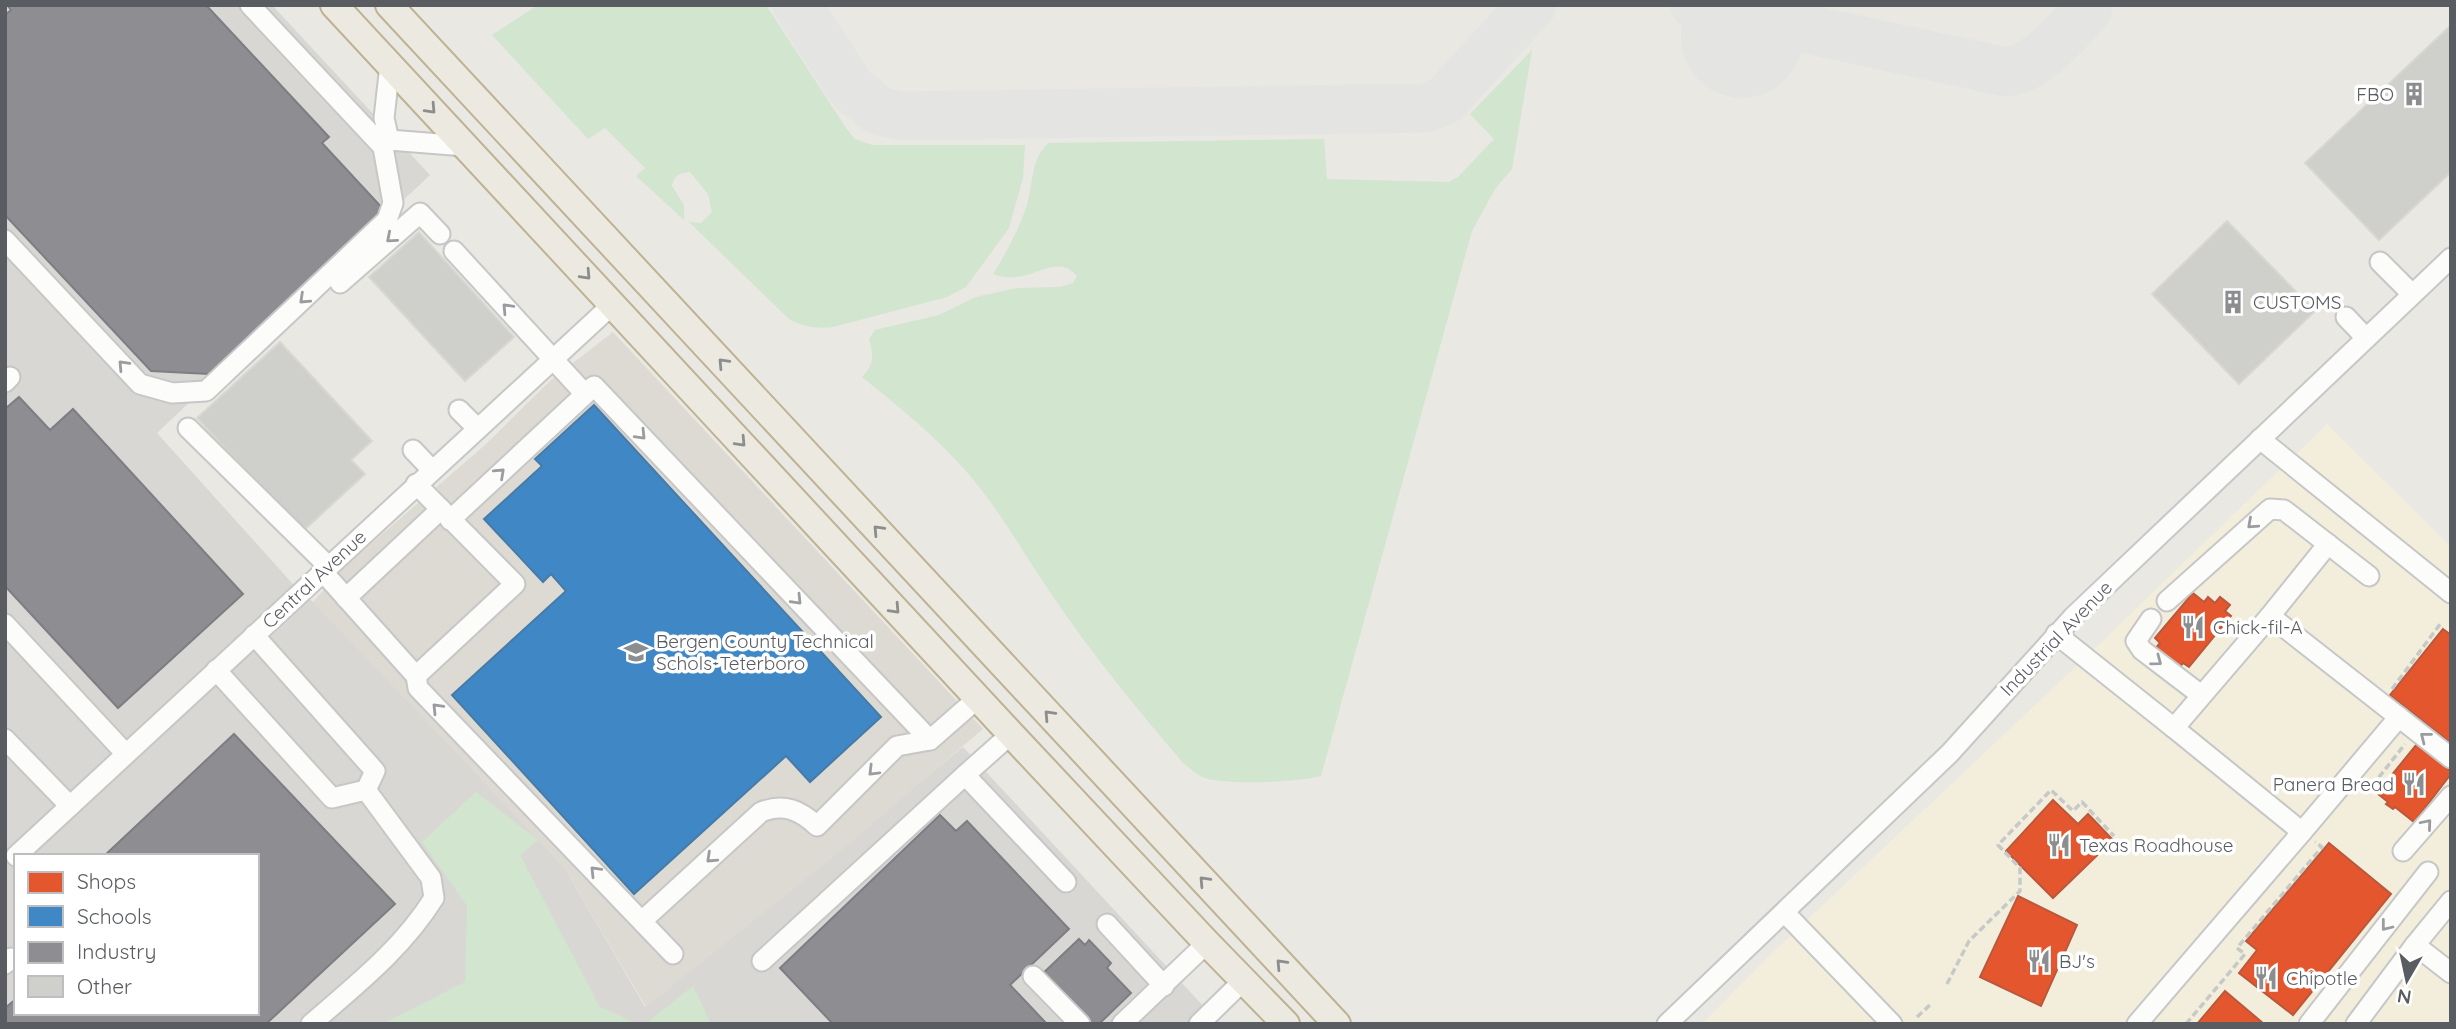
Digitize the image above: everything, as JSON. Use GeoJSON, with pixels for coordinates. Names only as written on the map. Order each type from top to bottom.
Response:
{"type":"FeatureCollection","features":[{"type":"Feature","properties":{"kind":"highway"},"geometry":{"type":"LineString","coordinates":[[334,5],[1011,734],[1286,1024]]}},
{"type":"Feature","properties":{"kind":"highway"},"geometry":{"type":"LineString","coordinates":[[389,5],[1337,1024]]}},
{"type":"Feature","properties":{"kind":"highway"},"geometry":{"type":"LineString","coordinates":[[1268,1003],[1300,1024]]}},
{"type":"Feature","properties":{"kind":"street"},"geometry":{"type":"LineString","coordinates":[[250,5],[386,143],[465,146]]}},
{"type":"Feature","properties":{"kind":"street"},"geometry":{"type":"LineString","coordinates":[[5,240],[140,384],[172,393],[206,391],[387,219],[393,203],[384,118],[390,65]]}},
{"type":"Feature","properties":{"kind":"street"},"geometry":{"type":"LineString","coordinates":[[340,283],[420,213],[440,234]]}},
{"type":"Feature","properties":{"kind":"street"},"geometry":{"type":"LineString","coordinates":[[454,251],[585,394]]}},
{"type":"Feature","properties":{"kind":"street","name":"Industrial Avenue"},"geometry":{"type":"LineString","coordinates":[[1667,1024],[1950,753],[2056,634],[2451,258]]}},
{"type":"Feature","properties":{"kind":"street"},"geometry":{"type":"LineString","coordinates":[[2380,262],[2412,294]]}},
{"type":"Feature","properties":{"kind":"street","name":"Central Avenue"},"geometry":{"type":"LineString","coordinates":[[18,854],[613,304]]}},
{"type":"Feature","properties":{"kind":"street"},"geometry":{"type":"LineString","coordinates":[[2346,317],[2367,338]]}},
{"type":"Feature","properties":{"kind":"street"},"geometry":{"type":"LineString","coordinates":[[346,598],[594,386],[930,740]]}},
{"type":"Feature","properties":{"kind":"street"},"geometry":{"type":"LineString","coordinates":[[460,410],[477,428]]}},
{"type":"Feature","properties":{"kind":"street"},"geometry":{"type":"LineString","coordinates":[[188,428],[325,569],[346,598],[416,676],[418,688],[673,954]]}},
{"type":"Feature","properties":{"kind":"street"},"geometry":{"type":"LineString","coordinates":[[2260,439],[2451,593]]}},
{"type":"Feature","properties":{"kind":"street"},"geometry":{"type":"LineString","coordinates":[[413,450],[432,470]]}},
{"type":"Feature","properties":{"kind":"street"},"geometry":{"type":"LineString","coordinates":[[416,484],[515,584],[416,676]]}},
{"type":"Feature","properties":{"kind":"street"},"geometry":{"type":"LineString","coordinates":[[2166,601],[2270,509],[2284,510],[2369,576]]}},
{"type":"Feature","properties":{"kind":"street"},"geometry":{"type":"LineString","coordinates":[[2174,728],[2328,544]]}},
{"type":"Feature","properties":{"kind":"street"},"geometry":{"type":"LineString","coordinates":[[2270,616],[2451,758]]}},
{"type":"Feature","properties":{"kind":"street"},"geometry":{"type":"LineString","coordinates":[[2151,619],[2136,641],[2142,650],[2201,695]]}},
{"type":"Feature","properties":{"kind":"street"},"geometry":{"type":"LineString","coordinates":[[5,625],[125,754]]}},
{"type":"Feature","properties":{"kind":"street"},"geometry":{"type":"LineString","coordinates":[[2056,634],[2307,836]]}},
{"type":"Feature","properties":{"kind":"street"},"geometry":{"type":"LineString","coordinates":[[254,635],[375,771],[366,790]]}},
{"type":"Feature","properties":{"kind":"street"},"geometry":{"type":"LineString","coordinates":[[216,670],[332,798],[366,790]]}},
{"type":"Feature","properties":{"kind":"street"},"geometry":{"type":"LineString","coordinates":[[643,920],[761,812],[774,807],[790,808],[803,814],[817,826],[897,746],[930,740],[978,698]]}},
{"type":"Feature","properties":{"kind":"street"},"geometry":{"type":"LineString","coordinates":[[2137,1024],[2307,836],[2399,717]]}},
{"type":"Feature","properties":{"kind":"street"},"geometry":{"type":"LineString","coordinates":[[762,961],[1011,734]]}},
{"type":"Feature","properties":{"kind":"street"},"geometry":{"type":"LineString","coordinates":[[5,739],[70,806]]}},
{"type":"Feature","properties":{"kind":"street"},"geometry":{"type":"LineString","coordinates":[[965,775],[1066,882]]}},
{"type":"Feature","properties":{"kind":"street"},"geometry":{"type":"LineString","coordinates":[[311,1024],[382,963],[419,922],[434,898],[431,878],[366,790]]}},
{"type":"Feature","properties":{"kind":"street"},"geometry":{"type":"LineString","coordinates":[[2403,851],[2451,796]]}},
{"type":"Feature","properties":{"kind":"street"},"geometry":{"type":"LineString","coordinates":[[2309,1024],[2428,872]]}},
{"type":"Feature","properties":{"kind":"street"},"geometry":{"type":"LineString","coordinates":[[2356,1024],[2451,901]]}},
{"type":"Feature","properties":{"kind":"street"},"geometry":{"type":"LineString","coordinates":[[1785,913],[1892,1024]]}},
{"type":"Feature","properties":{"kind":"street"},"geometry":{"type":"LineString","coordinates":[[1107,924],[1164,986]]}},
{"type":"Feature","properties":{"kind":"street"},"geometry":{"type":"LineString","coordinates":[[1122,1024],[1207,943]]}},
{"type":"Feature","properties":{"kind":"street"},"geometry":{"type":"LineString","coordinates":[[2415,945],[2451,973]]}},
{"type":"Feature","properties":{"kind":"street"},"geometry":{"type":"LineString","coordinates":[[1033,976],[1080,1024]]}},
{"type":"Feature","properties":{"kind":"street"},"geometry":{"type":"LineString","coordinates":[[1200,1024],[1244,980]]}},
{"type":"Feature","properties":{"kind":"path"},"geometry":{"type":"LineString","coordinates":[[2381,703],[2441,623]]}},
{"type":"Feature","properties":{"kind":"path"},"geometry":{"type":"LineString","coordinates":[[2363,786],[2370,790],[2405,744]]}},
{"type":"Feature","properties":{"kind":"path"},"geometry":{"type":"LineString","coordinates":[[1947,984],[1969,941],[2020,891],[2020,868],[1998,845],[2051,790],[2073,811],[2082,802],[2114,836]]}},
{"type":"Feature","properties":{"kind":"path"},"geometry":{"type":"LineString","coordinates":[[2186,1024],[2245,954],[2237,948],[2322,847],[2307,836]]}},
{"type":"Feature","properties":{"kind":"path"},"geometry":{"type":"LineString","coordinates":[[1917,1017],[1931,1004]]}},
{"type":"Feature","properties":{"kind":"shaded area"},"geometry":{"type":"Polygon","coordinates":[[[5,5],[272,5],[430,175],[157,433],[300,592],[325,611],[564,867],[645,1007],[963,747],[1220,1024],[5,1024],[5,5]]]}},
{"type":"Feature","properties":{"kind":"shaded area","name":"Bergen County Technical Schols-Teterboro"},"geometry":{"type":"Polygon","coordinates":[[[613,332],[983,729],[833,857],[646,1007],[564,867],[313,602],[343,568],[485,445],[551,380],[613,332]]]}},
{"type":"Feature","properties":{"kind":"shaded area"},"geometry":{"type":"Polygon","coordinates":[[[2327,424],[2451,547],[2451,1024],[1702,1024],[1769,956],[2085,658],[2327,424]]]}},
{"type":"Feature","properties":{"kind":"green space"},"geometry":{"type":"Polygon","coordinates":[[[538,5],[766,5],[855,139],[872,145],[1025,145],[1023,178],[1009,228],[966,287],[947,297],[833,327],[810,327],[795,322],[689,222],[701,223],[712,212],[708,194],[690,172],[678,175],[672,186],[684,205],[684,220],[636,176],[645,168],[605,128],[588,139],[492,35],[538,5]]]}},
{"type":"Feature","properties":{"kind":"green space"},"geometry":{"type":"Polygon","coordinates":[[[1532,50],[1512,169],[1495,189],[1472,231],[1321,776],[1261,782],[1212,780],[1202,777],[1184,764],[1131,701],[1065,614],[977,484],[928,433],[862,377],[872,360],[869,339],[875,330],[939,315],[976,297],[1017,288],[1060,287],[1073,283],[1077,276],[1059,266],[1018,277],[993,274],[1020,223],[1027,205],[1036,163],[1049,143],[1324,139],[1327,179],[1449,182],[1458,177],[1494,139],[1470,114],[1532,50]]]}},
{"type":"Feature","properties":{"kind":"green space"},"geometry":{"type":"Polygon","coordinates":[[[476,792],[538,840],[520,855],[600,1007],[638,1024],[382,1024],[465,982],[467,906],[422,842],[476,792]]]}},
{"type":"Feature","properties":{"kind":"green space"},"geometry":{"type":"Polygon","coordinates":[[[693,986],[711,1024],[645,1024],[693,986]]]}},
{"type":"Feature","properties":{"kind":"building: Shops","name":"Chick-fil-A"},"geometry":{"type":"Polygon","coordinates":[[[2193,593],[2204,602],[2208,597],[2215,603],[2220,597],[2230,605],[2225,611],[2231,616],[2189,667],[2183,663],[2177,671],[2155,649],[2160,643],[2155,638],[2193,593]]]}},
{"type":"Feature","properties":{"kind":"building: Shops"},"geometry":{"type":"Polygon","coordinates":[[[2443,629],[2451,635],[2451,743],[2390,695],[2443,629]]]}},
{"type":"Feature","properties":{"kind":"building: Shops","name":"Panera Bread"},"geometry":{"type":"Polygon","coordinates":[[[2417,744],[2451,771],[2451,774],[2414,822],[2395,807],[2393,809],[2386,804],[2388,802],[2377,793],[2417,744]]]}},
{"type":"Feature","properties":{"kind":"building: Shops","name":"Texas Roadhouse"},"geometry":{"type":"Polygon","coordinates":[[[2053,800],[2078,824],[2088,814],[2113,840],[2053,898],[2006,851],[2053,800]]]}},
{"type":"Feature","properties":{"kind":"building: Shops"},"geometry":{"type":"Polygon","coordinates":[[[2329,843],[2391,894],[2293,1015],[2239,973],[2257,950],[2246,941],[2329,843]]]}},
{"type":"Feature","properties":{"kind":"building: Shops"},"geometry":{"type":"Polygon","coordinates":[[[2018,896],[2077,925],[2041,1006],[1980,977],[2018,896]]]}},
{"type":"Feature","properties":{"kind":"building: Shops"},"geometry":{"type":"Polygon","coordinates":[[[2225,991],[2264,1024],[2197,1024],[2225,991]]]}},
{"type":"Feature","properties":{"kind":"building: Schools"},"geometry":{"type":"Polygon","coordinates":[[[594,405],[881,717],[810,782],[786,756],[634,894],[452,695],[566,591],[551,574],[543,582],[484,519],[542,466],[535,459],[594,405]]]}},
{"type":"Feature","properties":{"kind":"building: Industry"},"geometry":{"type":"Polygon","coordinates":[[[7,5],[206,5],[329,137],[322,143],[385,211],[209,374],[151,371],[5,215],[5,15],[11,10],[7,5]]]}},
{"type":"Feature","properties":{"kind":"building: Industry"},"geometry":{"type":"Polygon","coordinates":[[[19,397],[50,430],[73,409],[243,594],[118,708],[5,586],[5,409],[19,397]]]}},
{"type":"Feature","properties":{"kind":"building: Industry"},"geometry":{"type":"Polygon","coordinates":[[[234,734],[395,904],[266,1024],[5,1024],[5,1008],[14,1001],[14,1015],[259,1015],[259,854],[106,854],[234,734]]]}},
{"type":"Feature","properties":{"kind":"building: Industry"},"geometry":{"type":"Polygon","coordinates":[[[940,815],[956,831],[967,821],[1069,929],[1010,985],[1047,1024],[833,1024],[780,968],[940,815]]]}},
{"type":"Feature","properties":{"kind":"building: Industry"},"geometry":{"type":"Polygon","coordinates":[[[1079,939],[1085,945],[1089,940],[1111,963],[1107,968],[1131,993],[1099,1024],[1084,1024],[1039,977],[1079,939]]]}},
{"type":"Feature","properties":{"kind":"building: Other","name":"FBO"},"geometry":{"type":"Polygon","coordinates":[[[2451,25],[2451,172],[2379,240],[2305,163],[2451,25]]]}},
{"type":"Feature","properties":{"kind":"building: Other","name":"CUSTOMS"},"geometry":{"type":"Polygon","coordinates":[[[2227,221],[2315,311],[2239,384],[2152,294],[2227,221]]]}},
{"type":"Feature","properties":{"kind":"building: Other"},"geometry":{"type":"Polygon","coordinates":[[[419,232],[514,337],[465,381],[369,277],[419,232]]]}},
{"type":"Feature","properties":{"kind":"building: Other"},"geometry":{"type":"Polygon","coordinates":[[[280,342],[372,441],[351,460],[365,474],[302,532],[197,418],[280,342]]]}},
{"type":"Feature","properties":{"kind":"taxiway"},"geometry":{"type":"LineString","coordinates":[[797,5],[851,88],[879,111],[900,116],[1426,108],[1445,100],[1532,5]]}},
{"type":"Feature","properties":{"kind":"taxiway"},"geometry":{"type":"LineString","coordinates":[[1695,5],[2006,72],[2017,70],[2039,57],[2087,11],[2088,5]]}},
{"type":"Feature","properties":{"kind":"runway"},"geometry":{"type":"LineString","coordinates":[[1742,37],[1749,5]]}},
{"type":"Feature","properties":{"kind":"place","name":"FBO"},"geometry":{"type":"Point","coordinates":[2414,94]}},
{"type":"Feature","properties":{"kind":"place","name":"CUSTOMS"},"geometry":{"type":"Point","coordinates":[2233,302]}},
{"type":"Feature","properties":{"kind":"place","name":"Chick-fil-A"},"geometry":{"type":"Point","coordinates":[2193,627]}},
{"type":"Feature","properties":{"kind":"place","name":"Bergen County Technical Schols-Teterboro"},"geometry":{"type":"Point","coordinates":[636,652]}},
{"type":"Feature","properties":{"kind":"place","name":"Panera Bread"},"geometry":{"type":"Point","coordinates":[2414,784]}},
{"type":"Feature","properties":{"kind":"place","name":"Texas Roadhouse"},"geometry":{"type":"Point","coordinates":[2059,845]}},
{"type":"Feature","properties":{"kind":"place","name":"BJ's"},"geometry":{"type":"Point","coordinates":[2039,961]}},
{"type":"Feature","properties":{"kind":"place","name":"Chipotle"},"geometry":{"type":"Point","coordinates":[2266,978]}}]}
